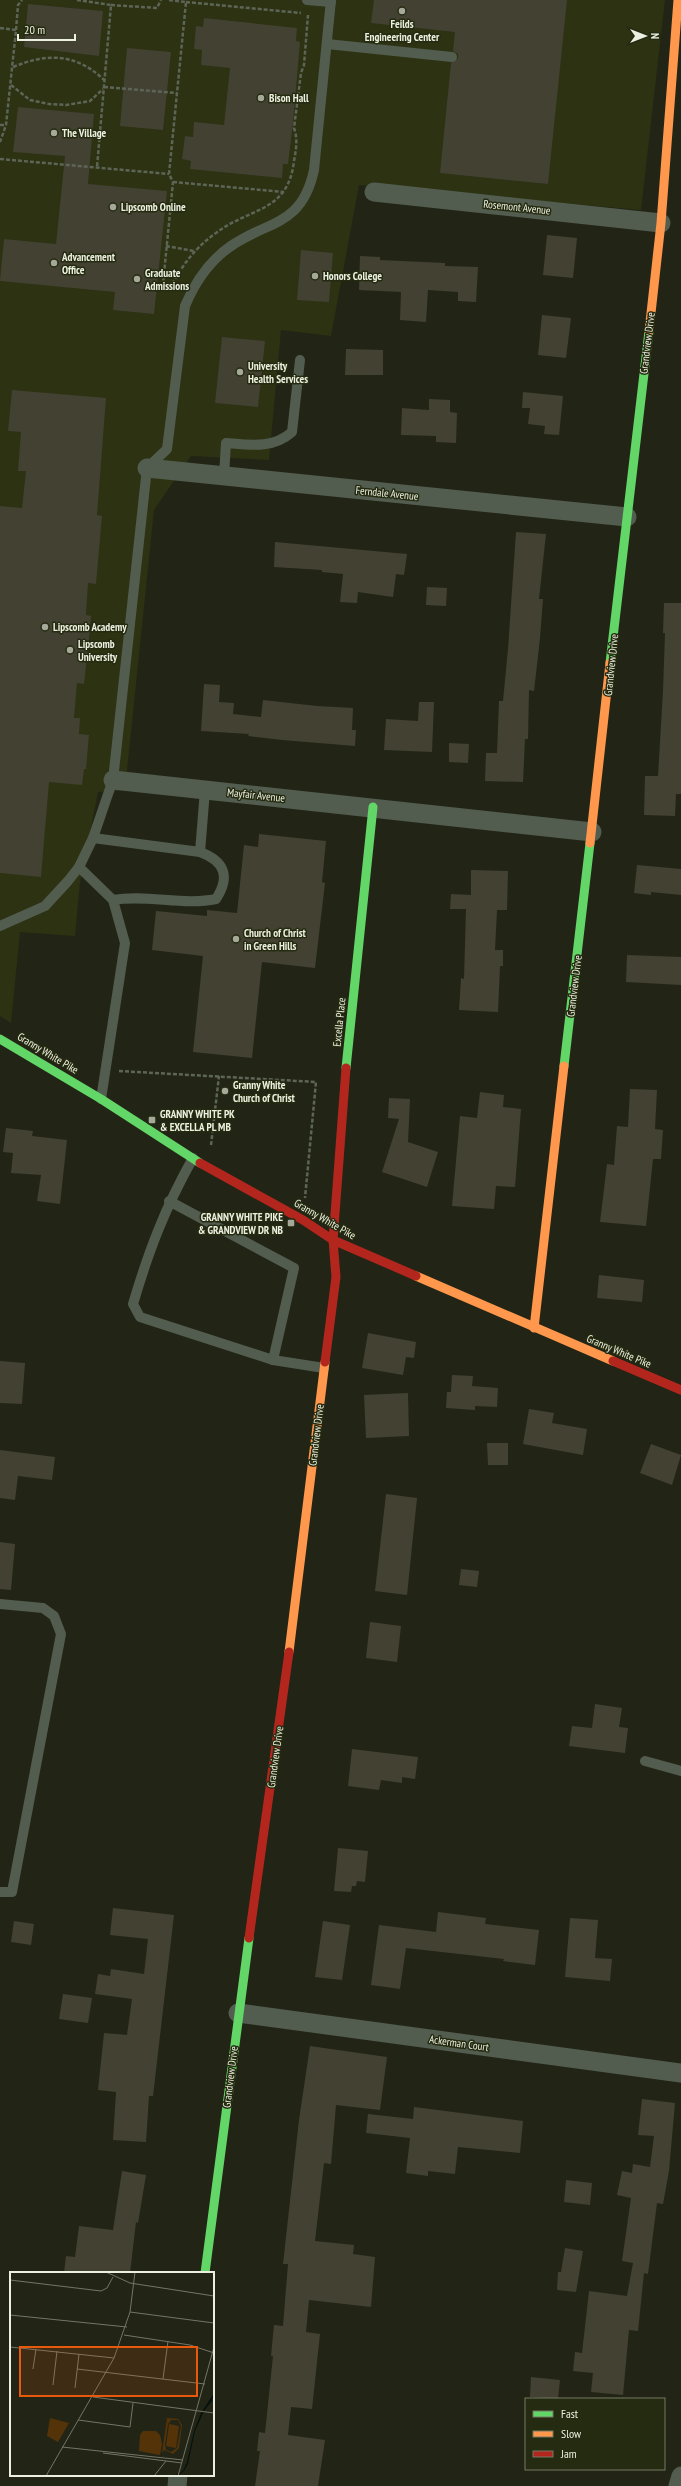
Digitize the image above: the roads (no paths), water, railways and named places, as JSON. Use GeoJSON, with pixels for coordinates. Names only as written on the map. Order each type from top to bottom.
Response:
{"type":"FeatureCollection","features":[{"type":"Feature","properties":{"kind":"street","name":"Grandview Drive"},"geometry":{"type":"LineString","coordinates":[[534,1328],[661,223],[678,0]]}},
{"type":"Feature","properties":{"kind":"street","name":"Rosemont Avenue"},"geometry":{"type":"LineString","coordinates":[[374,192],[661,223]]}},
{"type":"Feature","properties":{"kind":"street","name":"Ferndale Avenue"},"geometry":{"type":"LineString","coordinates":[[147,468],[627,517]]}},
{"type":"Feature","properties":{"kind":"street","name":"Mayfair Avenue"},"geometry":{"type":"LineString","coordinates":[[113,780],[373,807],[592,832]]}},
{"type":"Feature","properties":{"kind":"street","name":"Excella Place"},"geometry":{"type":"LineString","coordinates":[[333,1240],[345,1081],[373,807]]}},
{"type":"Feature","properties":{"kind":"street","name":"Granny White Pike"},"geometry":{"type":"LineString","coordinates":[[0,1039],[101,1099],[208,1168],[303,1220],[333,1240],[534,1328],[681,1390]]}},
{"type":"Feature","properties":{"kind":"street","name":"Grandview Drive"},"geometry":{"type":"LineString","coordinates":[[204,2272],[238,2013],[282,1707],[336,1277],[333,1240]]}},
{"type":"Feature","properties":{"kind":"street","name":"Ackerman Court"},"geometry":{"type":"LineString","coordinates":[[238,2013],[681,2073]]}},
{"type":"Feature","properties":{"kind":"street"},"geometry":{"type":"LineString","coordinates":[[177,2486],[178,2476]]}},
{"type":"Feature","properties":{"kind":"street"},"geometry":{"type":"LineString","coordinates":[[678,2486],[681,2476]]}},
{"type":"Feature","properties":{"kind":"lane"},"geometry":{"type":"LineString","coordinates":[[0,926],[45,906],[79,867],[94,838],[113,780],[147,468],[167,449],[182,321],[192,288],[202,273],[230,247],[276,224],[300,205],[307,194],[314,170],[331,1],[307,0]]}},
{"type":"Feature","properties":{"kind":"lane"},"geometry":{"type":"LineString","coordinates":[[327,44],[452,57]]}},
{"type":"Feature","properties":{"kind":"lane"},"geometry":{"type":"LineString","coordinates":[[224,476],[226,443],[269,445],[283,440],[292,432],[300,360]]}},
{"type":"Feature","properties":{"kind":"lane"},"geometry":{"type":"LineString","coordinates":[[200,852],[205,790]]}},
{"type":"Feature","properties":{"kind":"lane"},"geometry":{"type":"LineString","coordinates":[[94,838],[200,852],[209,856],[222,866],[225,880],[216,899],[204,901],[129,897],[113,900]]}},
{"type":"Feature","properties":{"kind":"lane"},"geometry":{"type":"LineString","coordinates":[[79,867],[113,900],[125,943],[101,1099]]}},
{"type":"Feature","properties":{"kind":"lane"},"geometry":{"type":"LineString","coordinates":[[193,1158],[169,1201],[146,1261],[132,1304],[140,1317],[273,1360],[324,1368]]}},
{"type":"Feature","properties":{"kind":"lane"},"geometry":{"type":"LineString","coordinates":[[169,1201],[294,1268],[273,1360]]}},
{"type":"Feature","properties":{"kind":"lane"},"geometry":{"type":"LineString","coordinates":[[0,1604],[43,1608],[54,1616],[61,1634],[12,1892],[0,1892]]}},
{"type":"Feature","properties":{"kind":"lane"},"geometry":{"type":"LineString","coordinates":[[645,1761],[681,1771]]}},
{"type":"Feature","properties":{"kind":"place","name":"Feilds Engineering Center"},"geometry":{"type":"Point","coordinates":[402,11]}},
{"type":"Feature","properties":{"kind":"place","name":"Bison Hall"},"geometry":{"type":"Point","coordinates":[261,98]}},
{"type":"Feature","properties":{"kind":"place","name":"The Village"},"geometry":{"type":"Point","coordinates":[54,133]}},
{"type":"Feature","properties":{"kind":"place","name":"Lipscomb Online"},"geometry":{"type":"Point","coordinates":[113,207]}},
{"type":"Feature","properties":{"kind":"place","name":"Advancement Office"},"geometry":{"type":"Point","coordinates":[54,263]}},
{"type":"Feature","properties":{"kind":"place","name":"Honors College"},"geometry":{"type":"Point","coordinates":[315,276]}},
{"type":"Feature","properties":{"kind":"place","name":"Graduate Admissions"},"geometry":{"type":"Point","coordinates":[137,279]}},
{"type":"Feature","properties":{"kind":"place","name":"University Health Services"},"geometry":{"type":"Point","coordinates":[240,372]}},
{"type":"Feature","properties":{"kind":"place","name":"Lipscomb Academy"},"geometry":{"type":"Point","coordinates":[45,627]}},
{"type":"Feature","properties":{"kind":"place","name":"Lipscomb University"},"geometry":{"type":"Point","coordinates":[70,650]}},
{"type":"Feature","properties":{"kind":"place","name":"Church of Christ in Green Hills"},"geometry":{"type":"Point","coordinates":[236,939]}},
{"type":"Feature","properties":{"kind":"place","name":"Granny White Church of Christ"},"geometry":{"type":"Point","coordinates":[225,1091]}},
{"type":"Feature","properties":{"kind":"place","name":"GRANNY WHITE PK & EXCELLA PL MB"},"geometry":{"type":"Point","coordinates":[152,1120]}},
{"type":"Feature","properties":{"kind":"place","name":"GRANNY WHITE PIKE & GRANDVIEW DR NB"},"geometry":{"type":"Point","coordinates":[291,1223]}}]}
